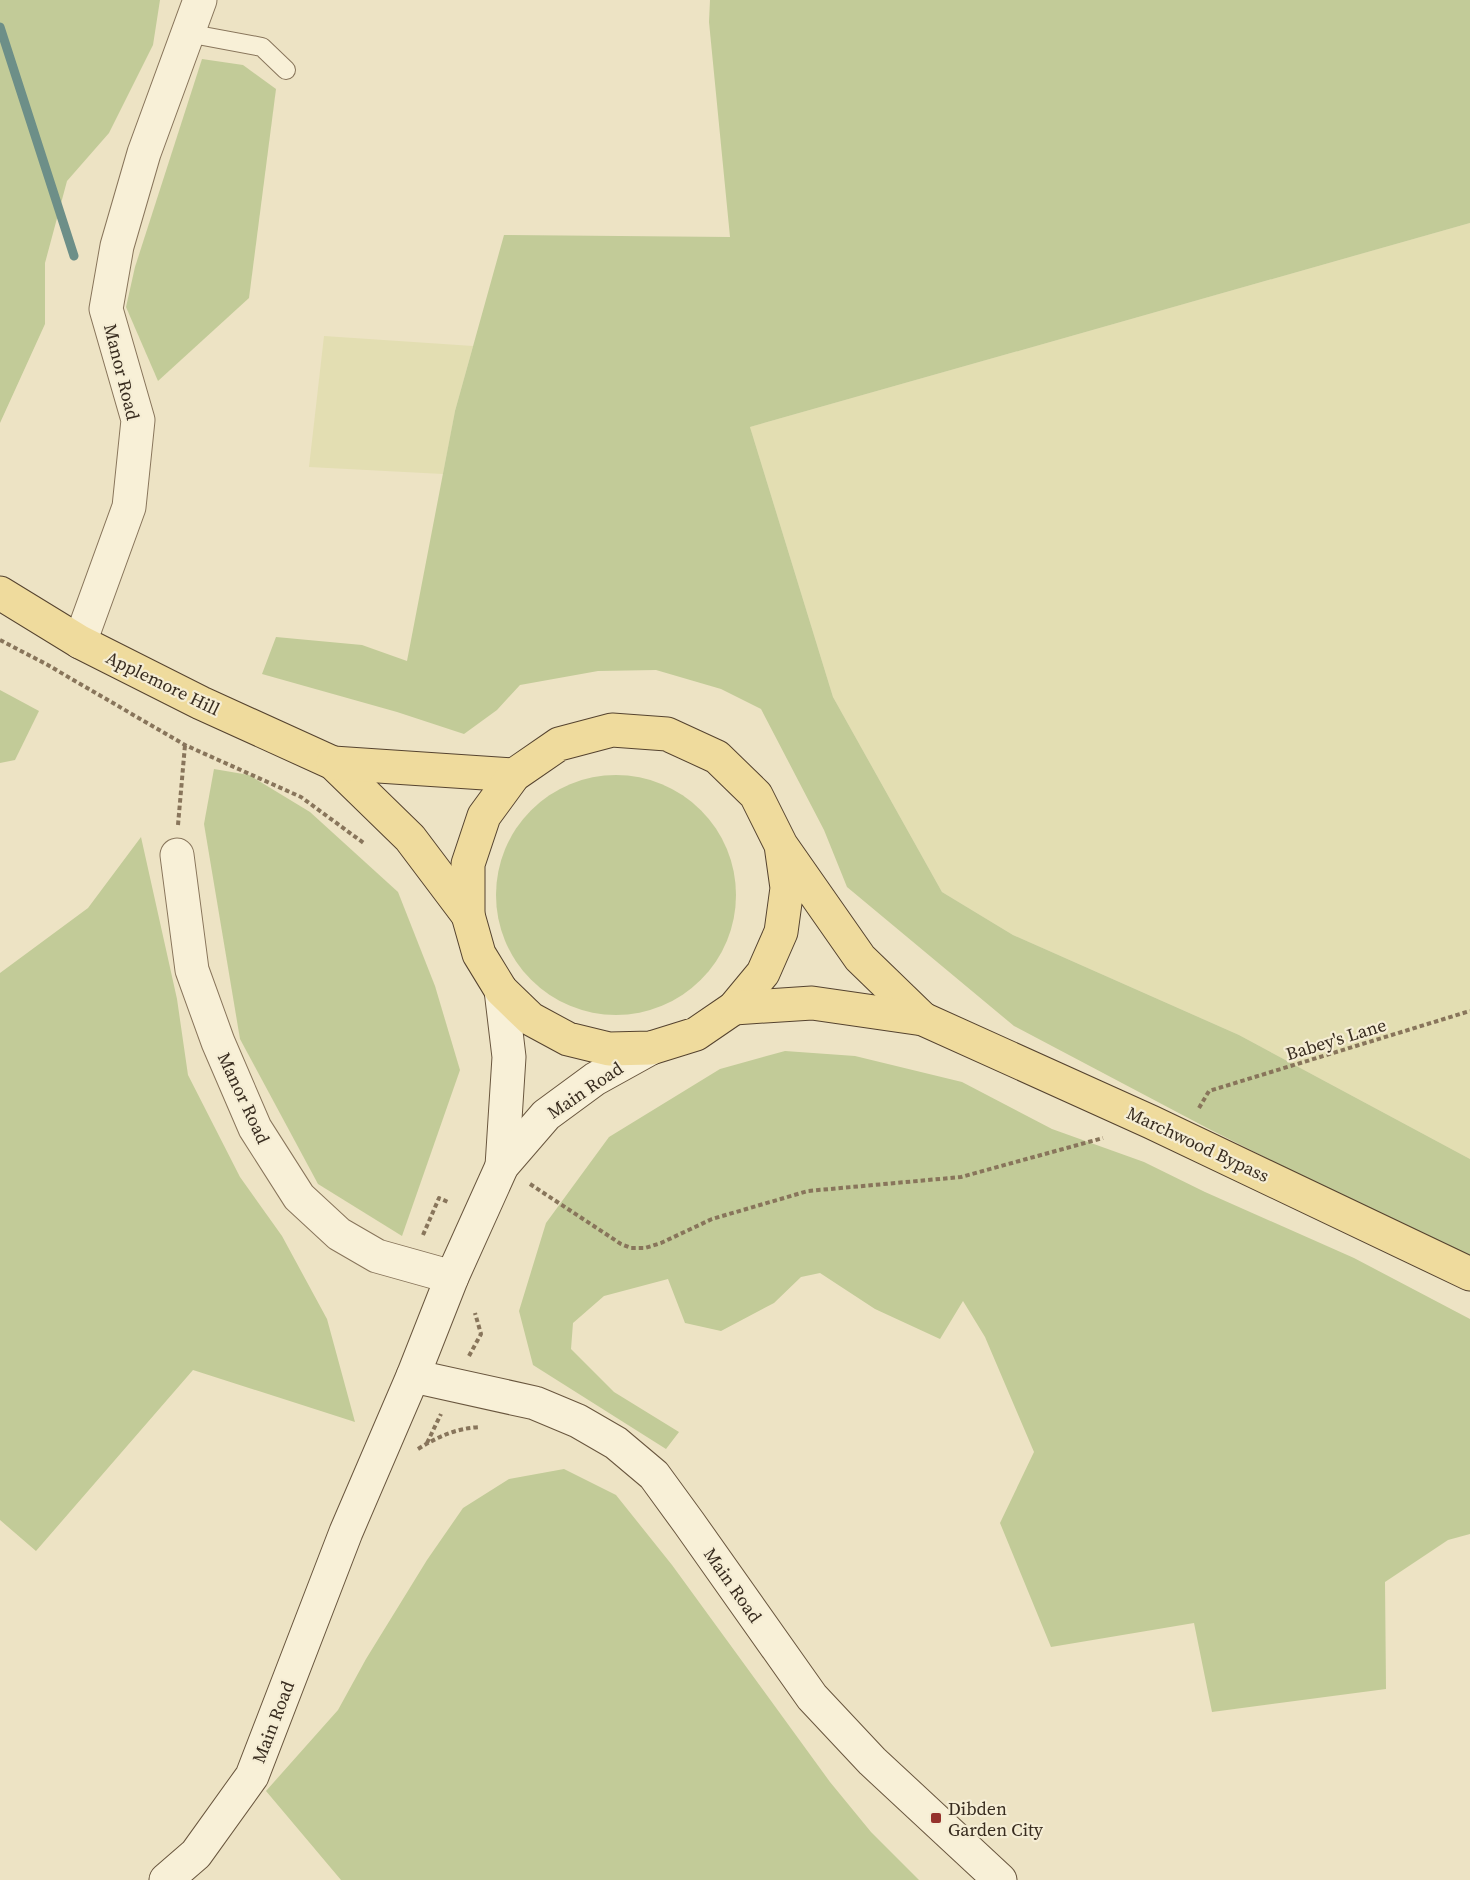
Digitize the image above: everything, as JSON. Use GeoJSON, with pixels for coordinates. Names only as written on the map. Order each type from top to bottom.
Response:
{"type":"FeatureCollection","features":[{"type":"Feature","properties":{"kind":"main road","name":"Applemore Hill"},"geometry":{"type":"LineString","coordinates":[[0,593],[80,642],[201,703],[333,762],[514,775]]}},
{"type":"Feature","properties":{"kind":"main road"},"geometry":{"type":"LineString","coordinates":[[612,730],[667,734],[717,757],[756,795],[780,845],[787,888],[781,932],[763,973],[734,1008],[696,1034],[651,1048],[609,1049],[568,1039],[531,1019],[501,990],[479,954],[468,915],[468,864],[484,816],[514,775],[560,744],[612,730]]}},
{"type":"Feature","properties":{"kind":"main road","name":"Applemore Hill"},"geometry":{"type":"LineString","coordinates":[[333,762],[410,838],[468,915]]}},
{"type":"Feature","properties":{"kind":"main road","name":"Marchwood Bypass"},"geometry":{"type":"LineString","coordinates":[[780,845],[860,958],[924,1019]]}},
{"type":"Feature","properties":{"kind":"main road","name":"Marchwood Bypass"},"geometry":{"type":"LineString","coordinates":[[734,1008],[812,1004],[924,1019],[1161,1127],[1470,1274]]}},
{"type":"Feature","properties":{"kind":"street","name":"Manor Road"},"geometry":{"type":"LineString","coordinates":[[80,642],[129,507],[138,420],[106,309],[117,246],[144,153],[200,0]]}},
{"type":"Feature","properties":{"kind":"street","name":"Manor Road"},"geometry":{"type":"LineString","coordinates":[[177,855],[192,970],[218,1042],[255,1128],[298,1197],[339,1234],[377,1256],[452,1277]]}},
{"type":"Feature","properties":{"kind":"street","name":"Main Road"},"geometry":{"type":"LineString","coordinates":[[501,990],[509,1057],[502,1166]]}},
{"type":"Feature","properties":{"kind":"street","name":"Main Road"},"geometry":{"type":"LineString","coordinates":[[166,1880],[196,1854],[252,1776],[346,1532],[413,1376],[452,1277],[502,1166],[546,1115],[595,1079],[651,1048]]}},
{"type":"Feature","properties":{"kind":"street","name":"Main Road"},"geometry":{"type":"LineString","coordinates":[[413,1376],[535,1403],[578,1421],[616,1443],[654,1475],[812,1697],[872,1761],[1000,1880]]}},
{"type":"Feature","properties":{"kind":"lane"},"geometry":{"type":"LineString","coordinates":[[187,33],[262,47],[286,70]]}},
{"type":"Feature","properties":{"kind":"path"},"geometry":{"type":"LineString","coordinates":[[0,640],[46,664],[185,745],[301,797],[369,848]]}},
{"type":"Feature","properties":{"kind":"path"},"geometry":{"type":"LineString","coordinates":[[177,855],[185,745]]}},
{"type":"Feature","properties":{"kind":"path","name":"Babey's Lane"},"geometry":{"type":"LineString","coordinates":[[1199,1108],[1209,1091],[1470,1011]]}},
{"type":"Feature","properties":{"kind":"path"},"geometry":{"type":"LineString","coordinates":[[502,1166],[621,1244],[631,1248],[645,1248],[712,1219],[808,1191],[961,1177],[1089,1142]]}},
{"type":"Feature","properties":{"kind":"path"},"geometry":{"type":"LineString","coordinates":[[411,1264],[439,1198]]}},
{"type":"Feature","properties":{"kind":"shaded area"},"geometry":{"type":"Polygon","coordinates":[[[1470,223],[1470,1159],[1239,1035],[1013,935],[942,892],[833,697],[750,427],[1470,223]]]}},
{"type":"Feature","properties":{"kind":"shaded area"},"geometry":{"type":"Polygon","coordinates":[[[324,336],[473,346],[455,411],[443,474],[309,467],[324,336]]]}},
{"type":"Feature","properties":{"kind":"green space"},"geometry":{"type":"Polygon","coordinates":[[[0,0],[160,0],[153,45],[109,133],[67,181],[45,263],[45,324],[0,423],[0,0]]]}},
{"type":"Feature","properties":{"kind":"green space"},"geometry":{"type":"Polygon","coordinates":[[[710,0],[1470,0],[1470,223],[750,427],[833,697],[942,892],[1013,935],[1239,1035],[1470,1159],[1470,1261],[1209,1129],[1014,1026],[847,887],[824,830],[761,709],[721,689],[656,670],[598,671],[520,685],[497,710],[464,734],[397,712],[262,674],[276,637],[362,645],[407,661],[455,411],[504,235],[730,237],[709,22],[710,0]]]}},
{"type":"Feature","properties":{"kind":"green space"},"geometry":{"type":"Polygon","coordinates":[[[202,59],[243,65],[276,89],[249,298],[158,381],[126,307],[135,267],[202,59]]]}},
{"type":"Feature","properties":{"kind":"green space"},"geometry":{"type":"Polygon","coordinates":[[[0,690],[39,711],[15,760],[0,763],[0,690]]]}},
{"type":"Feature","properties":{"kind":"green space"},"geometry":{"type":"Polygon","coordinates":[[[214,769],[249,775],[310,812],[398,892],[435,986],[460,1070],[402,1236],[318,1184],[240,1039],[204,824],[214,769]]]}},
{"type":"Feature","properties":{"kind":"green space"},"geometry":{"type":"Polygon","coordinates":[[[616,775],[639,777],[662,784],[683,795],[701,810],[716,828],[727,849],[734,872],[736,895],[734,918],[727,941],[716,962],[701,980],[683,995],[662,1006],[639,1013],[616,1015],[593,1013],[570,1006],[549,995],[531,980],[516,962],[505,941],[498,918],[496,895],[498,872],[505,849],[516,828],[531,810],[549,795],[570,784],[593,777],[616,775]]]}},
{"type":"Feature","properties":{"kind":"green space"},"geometry":{"type":"Polygon","coordinates":[[[141,837],[177,999],[188,1075],[240,1177],[282,1236],[327,1319],[355,1422],[193,1370],[36,1551],[0,1520],[0,973],[88,908],[141,837]]]}},
{"type":"Feature","properties":{"kind":"green space"},"geometry":{"type":"Polygon","coordinates":[[[785,1051],[855,1056],[962,1082],[1052,1129],[1144,1162],[1205,1192],[1354,1258],[1470,1319],[1470,1534],[1448,1540],[1385,1582],[1386,1689],[1212,1712],[1194,1623],[1051,1647],[1000,1523],[1034,1452],[985,1337],[963,1301],[940,1339],[875,1309],[820,1273],[801,1277],[774,1303],[721,1331],[685,1323],[668,1279],[604,1296],[573,1323],[571,1349],[614,1392],[679,1432],[666,1449],[533,1365],[519,1311],[546,1223],[609,1137],[720,1069],[785,1051]]]}},
{"type":"Feature","properties":{"kind":"green space"},"geometry":{"type":"Polygon","coordinates":[[[564,1469],[616,1495],[672,1565],[830,1782],[871,1832],[919,1880],[341,1880],[266,1791],[338,1710],[366,1659],[427,1560],[463,1508],[509,1479],[564,1469]]]}},
{"type":"Feature","properties":{"kind":"waterway"},"geometry":{"type":"LineString","coordinates":[[0,27],[74,256]]}},
{"type":"Feature","properties":{"kind":"place","name":"Dibden Garden City"},"geometry":{"type":"Point","coordinates":[936,1818]}}]}
